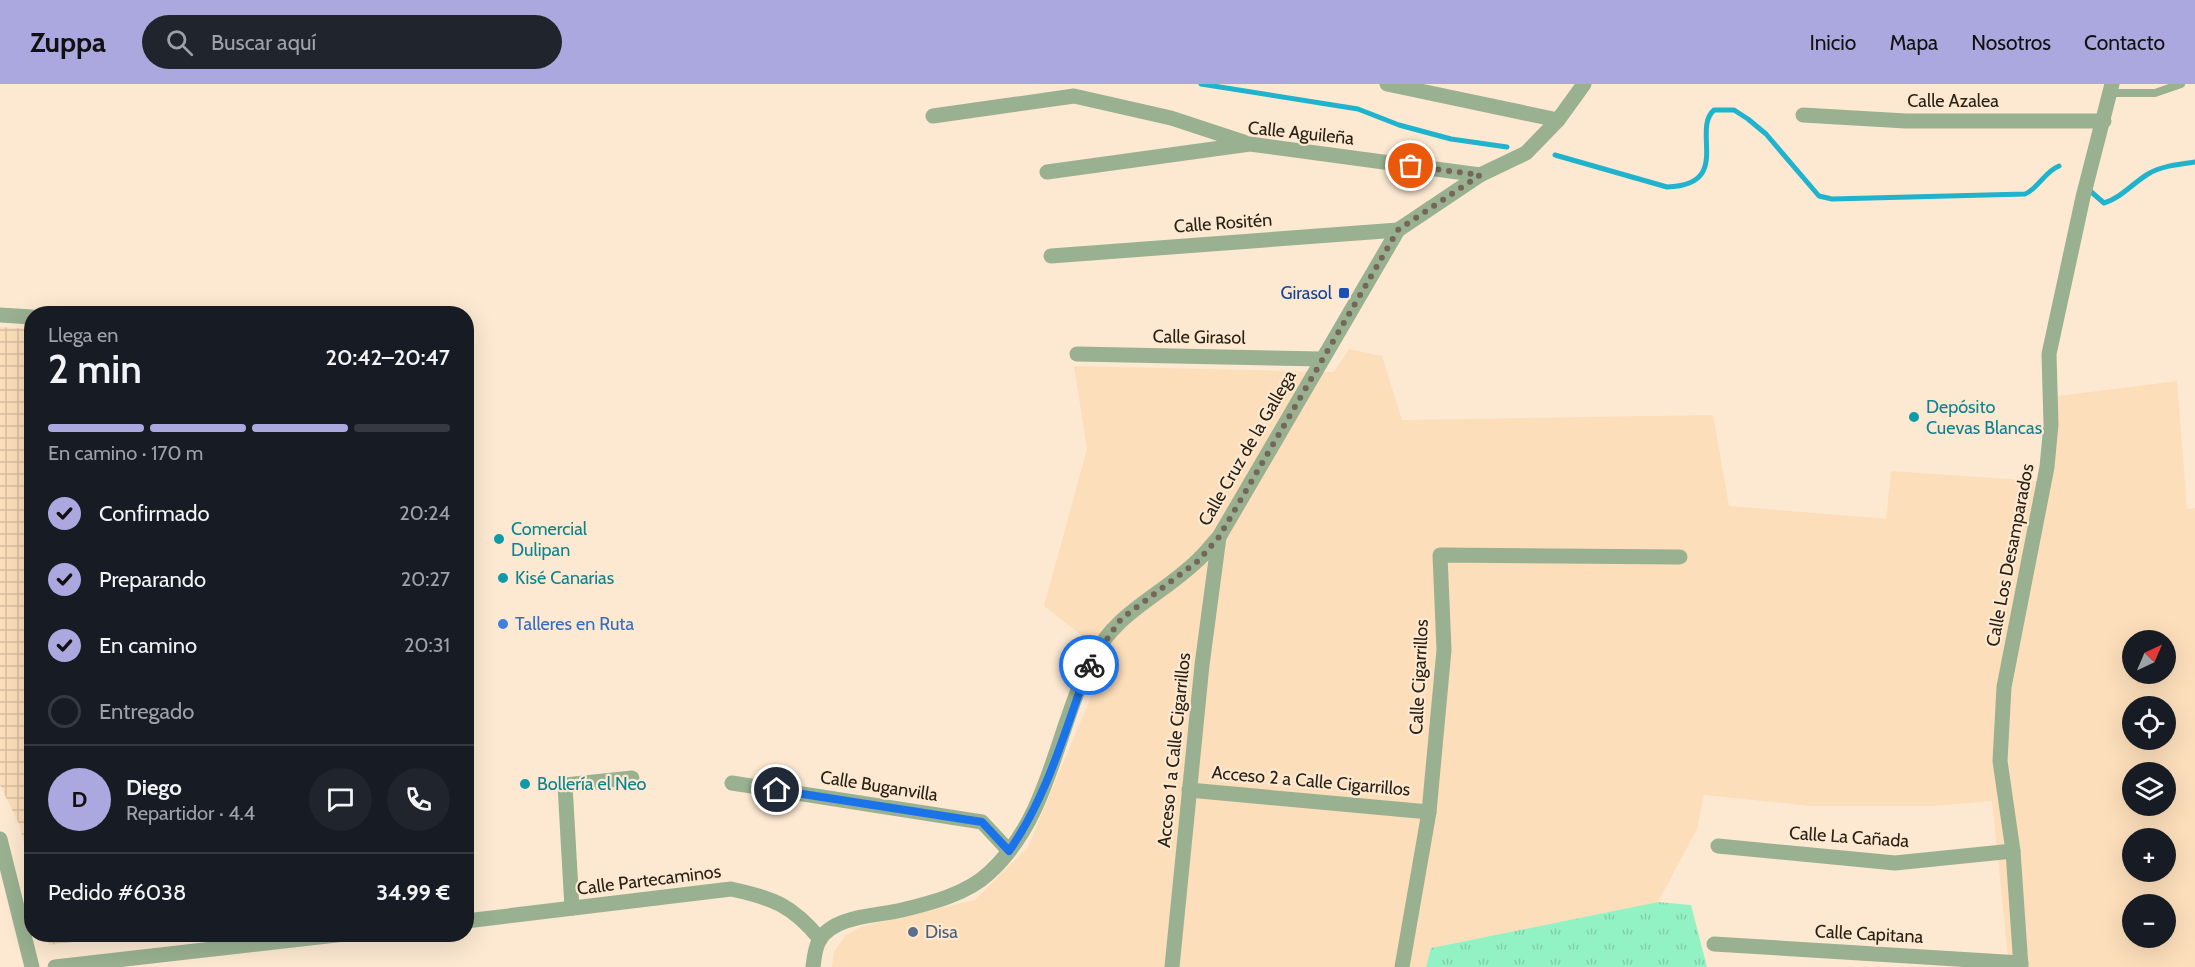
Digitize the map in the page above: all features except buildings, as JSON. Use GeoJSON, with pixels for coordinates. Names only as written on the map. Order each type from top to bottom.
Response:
{"type":"FeatureCollection","features":[{"type":"Feature","properties":{"kind":"street"},"geometry":{"type":"LineString","coordinates":[[1387,84],[1558,120]]}},
{"type":"Feature","properties":{"kind":"street","name":"Calle Cruz de la Gallega"},"geometry":{"type":"LineString","coordinates":[[820,939],[834,927],[849,920],[902,910],[951,896],[988,875],[1024,830],[1039,798],[1090,661],[1121,619],[1198,561],[1219,537],[1398,230],[1480,175],[1526,153],[1558,120],[1584,84]]}},
{"type":"Feature","properties":{"kind":"street","name":"Calle Los Desamparados"},"geometry":{"type":"LineString","coordinates":[[2021,965],[2013,851],[2000,761],[2004,687],[2047,467],[2050,424],[2049,354],[2082,196],[2112,88]]}},
{"type":"Feature","properties":{"kind":"street"},"geometry":{"type":"LineString","coordinates":[[933,116],[1074,96],[1171,118],[1250,144]]}},
{"type":"Feature","properties":{"kind":"street","name":"Calle Azalea"},"geometry":{"type":"LineString","coordinates":[[1803,115],[1906,121],[2104,121]]}},
{"type":"Feature","properties":{"kind":"street","name":"Calle Aguileña"},"geometry":{"type":"LineString","coordinates":[[1047,172],[1250,144],[1480,175]]}},
{"type":"Feature","properties":{"kind":"street","name":"Calle Rositén"},"geometry":{"type":"LineString","coordinates":[[1051,256],[1398,230]]}},
{"type":"Feature","properties":{"kind":"street"},"geometry":{"type":"LineString","coordinates":[[0,315],[24,316]]}},
{"type":"Feature","properties":{"kind":"street","name":"Calle Girasol"},"geometry":{"type":"LineString","coordinates":[[1077,354],[1321,359]]}},
{"type":"Feature","properties":{"kind":"street","name":"Acceso 1 a Calle Cigarrillos"},"geometry":{"type":"LineString","coordinates":[[1172,967],[1202,665],[1219,537]]}},
{"type":"Feature","properties":{"kind":"street","name":"Calle Cigarrillos"},"geometry":{"type":"LineString","coordinates":[[1402,967],[1429,812],[1444,650],[1440,555],[1680,557]]}},
{"type":"Feature","properties":{"kind":"street"},"geometry":{"type":"LineString","coordinates":[[572,908],[565,785],[632,778]]}},
{"type":"Feature","properties":{"kind":"street","name":"Calle Buganvilla"},"geometry":{"type":"LineString","coordinates":[[732,783],[982,822],[1009,851]]}},
{"type":"Feature","properties":{"kind":"street","name":"Acceso 2 a Calle Cigarrillos"},"geometry":{"type":"LineString","coordinates":[[1190,790],[1429,812]]}},
{"type":"Feature","properties":{"kind":"street"},"geometry":{"type":"LineString","coordinates":[[0,839],[24,935]]}},
{"type":"Feature","properties":{"kind":"street","name":"Calle La Cañada"},"geometry":{"type":"LineString","coordinates":[[1718,846],[1895,863],[2013,851]]}},
{"type":"Feature","properties":{"kind":"street","name":"Calle Partecaminos"},"geometry":{"type":"LineString","coordinates":[[474,920],[731,889],[771,898],[805,921],[820,939]]}},
{"type":"Feature","properties":{"kind":"street"},"geometry":{"type":"LineString","coordinates":[[813,967],[820,939]]}},
{"type":"Feature","properties":{"kind":"street"},"geometry":{"type":"LineString","coordinates":[[26,942],[32,967]]}},
{"type":"Feature","properties":{"kind":"street"},"geometry":{"type":"LineString","coordinates":[[55,967],[275,942]]}},
{"type":"Feature","properties":{"kind":"street","name":"Calle Capitana"},"geometry":{"type":"LineString","coordinates":[[1714,944],[2021,965]]}},
{"type":"Feature","properties":{"kind":"lane"},"geometry":{"type":"LineString","coordinates":[[2112,88],[2155,93],[2181,84]]}},
{"type":"Feature","properties":{"kind":"shaded area"},"geometry":{"type":"Polygon","coordinates":[[[0,327],[24,329],[24,844],[20,826],[0,785],[0,327]]]}},
{"type":"Feature","properties":{"kind":"shaded area"},"geometry":{"type":"Polygon","coordinates":[[[1349,349],[1382,356],[1402,420],[1713,415],[1729,506],[1886,519],[1891,471],[2051,482],[2058,396],[2177,381],[2187,509],[2195,508],[2195,967],[2009,967],[1992,801],[1933,806],[1811,806],[1704,795],[1697,829],[1658,902],[1431,948],[1426,967],[832,967],[834,952],[845,936],[860,927],[975,900],[1028,847],[1108,656],[1044,606],[1087,449],[1074,366],[1334,372],[1349,349]]]}},
{"type":"Feature","properties":{"kind":"shaded area"},"geometry":{"type":"Polygon","coordinates":[[[48,942],[74,942],[49,945],[48,942]]]}},
{"type":"Feature","properties":{"kind":"green space"},"geometry":{"type":"Polygon","coordinates":[[[1658,902],[1691,905],[1707,967],[1426,967],[1431,948],[1658,902]]]}},
{"type":"Feature","properties":{"kind":"waterway"},"geometry":{"type":"LineString","coordinates":[[1201,84],[1358,109],[1399,125],[1451,139],[1507,147]]}},
{"type":"Feature","properties":{"kind":"waterway"},"geometry":{"type":"LineString","coordinates":[[1555,155],[1667,187],[1687,184],[1699,177],[1705,167],[1708,119],[1714,110],[1734,110],[1766,134],[1819,196],[1832,199],[2025,194],[2059,166]]}},
{"type":"Feature","properties":{"kind":"waterway"},"geometry":{"type":"LineString","coordinates":[[2089,190],[2104,203],[2116,198],[2153,171],[2195,162]]}},
{"type":"Feature","properties":{"kind":"way so far"},"geometry":{"type":"LineString","coordinates":[[1089,665],[1121,619],[1198,561],[1219,537],[1398,230],[1480,175],[1411,166]]}},
{"type":"Feature","properties":{"kind":"place","name":"Girasol"},"geometry":{"type":"Point","coordinates":[1344,293]}},
{"type":"Feature","properties":{"kind":"place","name":"Depósito Cuevas Blancas"},"geometry":{"type":"Point","coordinates":[1914,417]}},
{"type":"Feature","properties":{"kind":"place","name":"Comercial Dulipan"},"geometry":{"type":"Point","coordinates":[499,539]}},
{"type":"Feature","properties":{"kind":"place","name":"Kisé Canarias"},"geometry":{"type":"Point","coordinates":[503,578]}},
{"type":"Feature","properties":{"kind":"place","name":"Talleres en Ruta"},"geometry":{"type":"Point","coordinates":[503,624]}},
{"type":"Feature","properties":{"kind":"place","name":"Bollería el Neo"},"geometry":{"type":"Point","coordinates":[525,784]}},
{"type":"Feature","properties":{"kind":"place","name":"Disa"},"geometry":{"type":"Point","coordinates":[913,932]}},
{"type":"Feature","properties":{"kind":"route"},"geometry":{"type":"LineString","coordinates":[[777,790],[982,822],[1009,851],[1024,830],[1039,798],[1089,665]]}}]}
